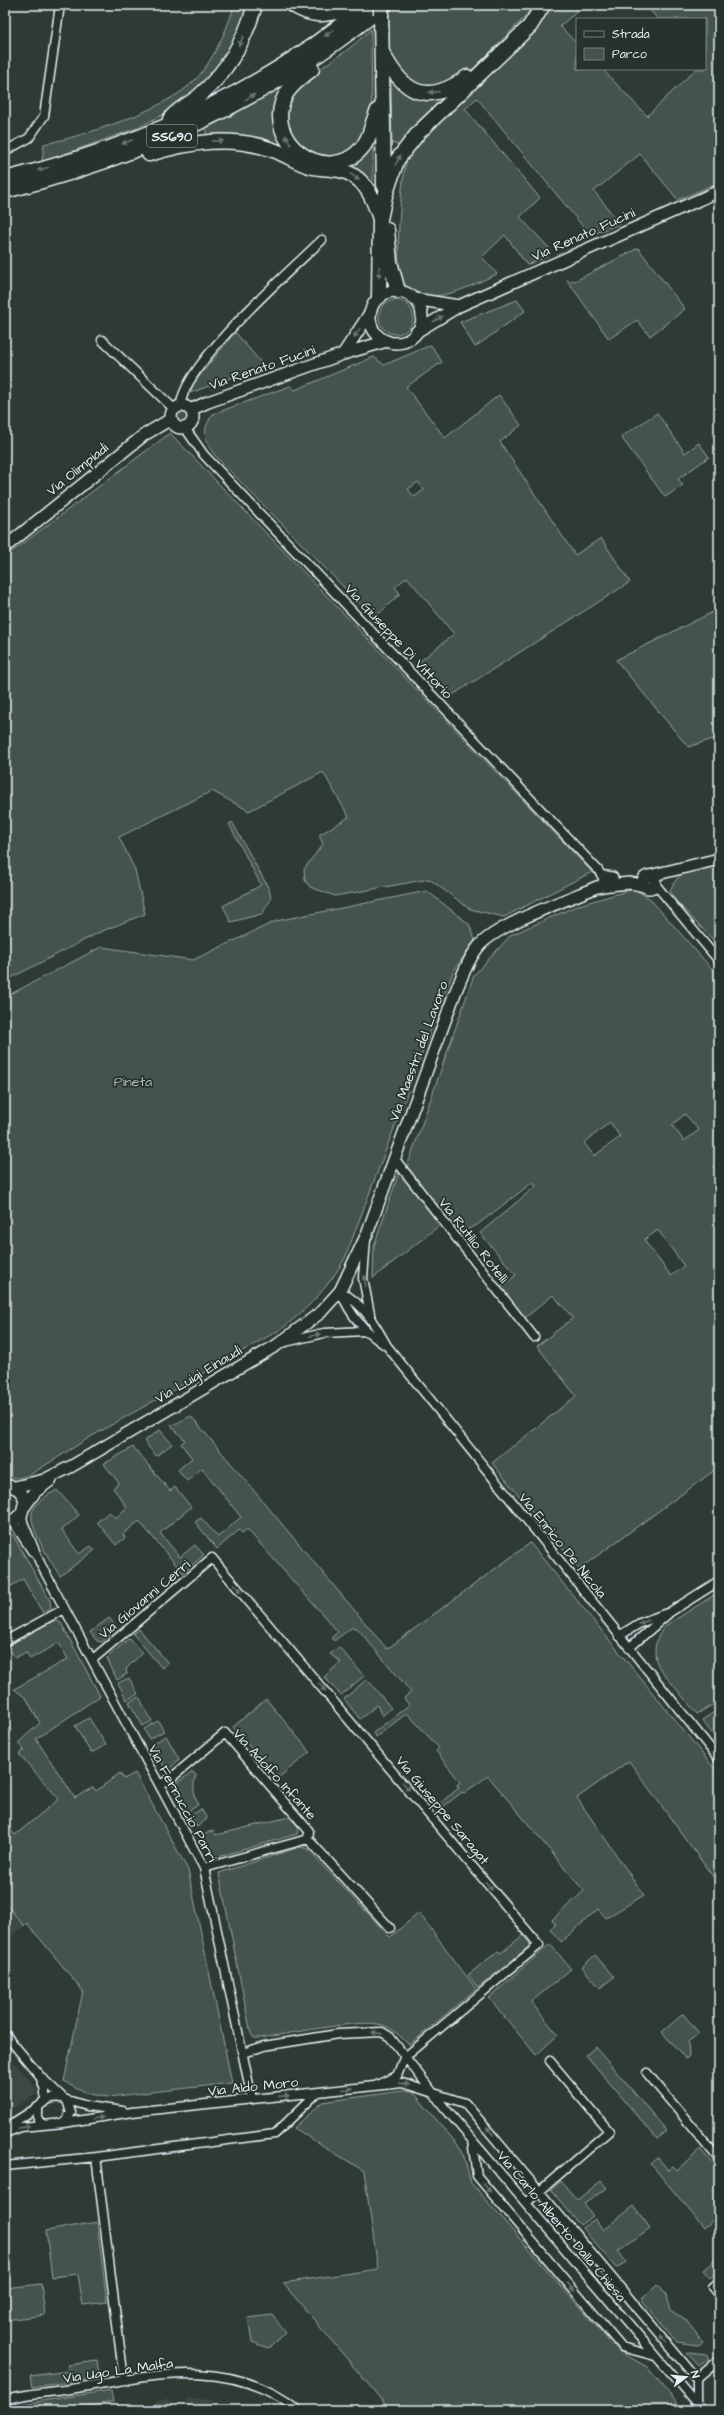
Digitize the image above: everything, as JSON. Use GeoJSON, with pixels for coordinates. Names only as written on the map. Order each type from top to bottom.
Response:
{"type":"FeatureCollection","features":[{"type":"Feature","properties":{"kind":"highway"},"geometry":{"type":"LineString","coordinates":[[163,128],[174,113],[208,88],[229,62],[246,32],[255,5]]}},
{"type":"Feature","properties":{"kind":"highway"},"geometry":{"type":"LineString","coordinates":[[293,5],[301,10],[320,15],[329,15],[345,9],[362,7]]}},
{"type":"Feature","properties":{"kind":"highway"},"geometry":{"type":"LineString","coordinates":[[381,5],[381,103],[385,196],[390,262],[398,291]]}},
{"type":"Feature","properties":{"kind":"highway","name":"SS690"},"geometry":{"type":"LineString","coordinates":[[5,191],[86,169],[175,135],[249,98],[326,50],[385,5]]}},
{"type":"Feature","properties":{"kind":"highway"},"geometry":{"type":"LineString","coordinates":[[381,49],[395,75],[409,88],[427,93],[444,91],[467,77],[525,21],[535,5]]}},
{"type":"Feature","properties":{"kind":"highway"},"geometry":{"type":"LineString","coordinates":[[379,297],[380,218],[385,196],[397,160],[407,145],[530,26],[543,5]]}},
{"type":"Feature","properties":{"kind":"highway","name":"SS690"},"geometry":{"type":"LineString","coordinates":[[5,179],[98,153],[163,128],[220,100],[270,72],[320,40],[362,7]]}},
{"type":"Feature","properties":{"kind":"highway"},"geometry":{"type":"LineString","coordinates":[[326,50],[322,61],[290,88],[282,108],[281,124],[285,136],[300,155],[320,162],[336,162],[352,156],[366,143],[381,103]]}},
{"type":"Feature","properties":{"kind":"highway"},"geometry":{"type":"LineString","coordinates":[[5,196],[76,178],[174,147],[203,141],[231,141],[265,147],[309,166],[341,170],[352,174],[370,192],[380,218]]}},
{"type":"Feature","properties":{"kind":"street"},"geometry":{"type":"LineString","coordinates":[[5,151],[28,138],[44,116],[60,5]]}},
{"type":"Feature","properties":{"kind":"street","name":"Via Renato Fucini"},"geometry":{"type":"LineString","coordinates":[[416,332],[459,306],[719,191]]}},
{"type":"Feature","properties":{"kind":"street"},"geometry":{"type":"LineString","coordinates":[[102,340],[179,411],[192,421],[185,428],[174,426],[179,411],[184,392],[197,371],[228,331],[322,240]]}},
{"type":"Feature","properties":{"kind":"street"},"geometry":{"type":"LineString","coordinates":[[343,354],[379,297],[385,293],[398,291],[414,299],[459,306]]}},
{"type":"Feature","properties":{"kind":"street"},"geometry":{"type":"LineString","coordinates":[[370,313],[373,330],[386,341],[403,342],[416,332],[420,326],[421,312],[414,299]]}},
{"type":"Feature","properties":{"kind":"street","name":"Via Renato Fucini"},"geometry":{"type":"LineString","coordinates":[[179,411],[343,354],[386,341]]}},
{"type":"Feature","properties":{"kind":"street","name":"Via Olimpiadi"},"geometry":{"type":"LineString","coordinates":[[5,547],[144,435],[179,411]]}},
{"type":"Feature","properties":{"kind":"street","name":"Via Giuseppe Di Vittorio"},"geometry":{"type":"LineString","coordinates":[[185,428],[208,458],[606,880]]}},
{"type":"Feature","properties":{"kind":"street"},"geometry":{"type":"LineString","coordinates":[[719,859],[668,872],[649,882],[719,961]]}},
{"type":"Feature","properties":{"kind":"street","name":"Via Maestri del Lavoro"},"geometry":{"type":"LineString","coordinates":[[340,1291],[367,1234],[455,993],[469,962],[479,946],[501,930],[606,880],[631,879],[649,882]]}},
{"type":"Feature","properties":{"kind":"street","name":"Via Rutilio Rotelli"},"geometry":{"type":"LineString","coordinates":[[394,1158],[534,1337]]}},
{"type":"Feature","properties":{"kind":"street"},"geometry":{"type":"LineString","coordinates":[[367,1234],[363,1278],[372,1319]]}},
{"type":"Feature","properties":{"kind":"street"},"geometry":{"type":"LineString","coordinates":[[340,1291],[356,1301],[372,1319],[387,1346]]}},
{"type":"Feature","properties":{"kind":"street"},"geometry":{"type":"LineString","coordinates":[[340,1291],[348,1310],[365,1331],[387,1346]]}},
{"type":"Feature","properties":{"kind":"street","name":"Via Luigi Einaudi"},"geometry":{"type":"LineString","coordinates":[[8,1485],[44,1480],[62,1471],[277,1345],[320,1313],[340,1291]]}},
{"type":"Feature","properties":{"kind":"street"},"geometry":{"type":"LineString","coordinates":[[277,1345],[324,1333],[365,1331]]}},
{"type":"Feature","properties":{"kind":"street","name":"Via Enrico De Nicola"},"geometry":{"type":"LineString","coordinates":[[387,1346],[719,1759]]}},
{"type":"Feature","properties":{"kind":"street","name":"Via Luigi Einaudi"},"geometry":{"type":"LineString","coordinates":[[23,1510],[35,1492],[62,1471]]}},
{"type":"Feature","properties":{"kind":"street"},"geometry":{"type":"LineString","coordinates":[[7,1520],[23,1510],[23,1495],[8,1485]]}},
{"type":"Feature","properties":{"kind":"street","name":"Via Ferruccio Parri"},"geometry":{"type":"LineString","coordinates":[[23,1510],[23,1522],[40,1563],[64,1609],[93,1659],[204,1868],[252,2099]]}},
{"type":"Feature","properties":{"kind":"street","name":"Via Ferruccio Parri"},"geometry":{"type":"LineString","coordinates":[[7,1520],[15,1525],[40,1563]]}},
{"type":"Feature","properties":{"kind":"street","name":"Via Giovanni Cerri"},"geometry":{"type":"LineString","coordinates":[[93,1659],[212,1558]]}},
{"type":"Feature","properties":{"kind":"street","name":"Via Giuseppe Saragat"},"geometry":{"type":"LineString","coordinates":[[212,1558],[539,1945],[404,2058]]}},
{"type":"Feature","properties":{"kind":"street"},"geometry":{"type":"LineString","coordinates":[[629,1648],[670,1612],[719,1581]]}},
{"type":"Feature","properties":{"kind":"street"},"geometry":{"type":"LineString","coordinates":[[5,1641],[64,1609]]}},
{"type":"Feature","properties":{"kind":"street"},"geometry":{"type":"LineString","coordinates":[[619,1636],[640,1623],[670,1612]]}},
{"type":"Feature","properties":{"kind":"street","name":"Via Adolfo Infante"},"geometry":{"type":"LineString","coordinates":[[160,1785],[170,1779],[225,1733],[309,1831],[308,1838]]}},
{"type":"Feature","properties":{"kind":"street","name":"Via Adolfo Infante"},"geometry":{"type":"LineString","coordinates":[[204,1868],[308,1838]]}},
{"type":"Feature","properties":{"kind":"street","name":"Via Adolfo Infante"},"geometry":{"type":"LineString","coordinates":[[308,1838],[390,1928]]}},
{"type":"Feature","properties":{"kind":"street"},"geometry":{"type":"LineString","coordinates":[[243,2053],[264,2046],[291,2041],[367,2032],[382,2032],[390,2038],[404,2058]]}},
{"type":"Feature","properties":{"kind":"street"},"geometry":{"type":"LineString","coordinates":[[5,2034],[40,2076],[64,2099],[71,2113],[64,2123],[21,2127],[5,2133]]}},
{"type":"Feature","properties":{"kind":"street","name":"Via Aldo Moro"},"geometry":{"type":"LineString","coordinates":[[377,2085],[397,2076],[404,2058]]}},
{"type":"Feature","properties":{"kind":"street","name":"Via Carlo Alberto Dalla Chiesa"},"geometry":{"type":"LineString","coordinates":[[404,2058],[699,2407]]}},
{"type":"Feature","properties":{"kind":"street"},"geometry":{"type":"LineString","coordinates":[[526,2203],[609,2132],[550,2061]]}},
{"type":"Feature","properties":{"kind":"street"},"geometry":{"type":"LineString","coordinates":[[647,2074],[719,2159]]}},
{"type":"Feature","properties":{"kind":"street"},"geometry":{"type":"LineString","coordinates":[[40,2076],[45,2090],[45,2101]]}},
{"type":"Feature","properties":{"kind":"street","name":"Via Aldo Moro"},"geometry":{"type":"LineString","coordinates":[[64,2123],[132,2112],[402,2083],[431,2090],[465,2102],[697,2379]]}},
{"type":"Feature","properties":{"kind":"street"},"geometry":{"type":"LineString","coordinates":[[5,2166],[96,2158],[275,2134],[317,2093]]}},
{"type":"Feature","properties":{"kind":"street"},"geometry":{"type":"LineString","coordinates":[[5,2128],[45,2101],[56,2097],[64,2099]]}},
{"type":"Feature","properties":{"kind":"street","name":"Via Aldo Moro"},"geometry":{"type":"LineString","coordinates":[[64,2099],[108,2110],[132,2112]]}},
{"type":"Feature","properties":{"kind":"street"},"geometry":{"type":"LineString","coordinates":[[38,2107],[38,2120],[43,2124]]}},
{"type":"Feature","properties":{"kind":"street"},"geometry":{"type":"LineString","coordinates":[[472,2139],[477,2176],[622,2347],[655,2356]]}},
{"type":"Feature","properties":{"kind":"street"},"geometry":{"type":"LineString","coordinates":[[96,2158],[124,2380]]}},
{"type":"Feature","properties":{"kind":"street"},"geometry":{"type":"LineString","coordinates":[[719,2282],[713,2287],[719,2294]]}},
{"type":"Feature","properties":{"kind":"street"},"geometry":{"type":"LineString","coordinates":[[699,2407],[697,2379],[719,2360]]}},
{"type":"Feature","properties":{"kind":"street","name":"Via Ugo La Malfa"},"geometry":{"type":"LineString","coordinates":[[5,2400],[166,2374],[225,2375],[256,2384],[283,2398],[298,2410]]}},
{"type":"Feature","properties":{"kind":"shaded area"},"geometry":{"type":"Polygon","coordinates":[[[5,1903],[24,1926],[5,1942],[5,1903]]]}},
{"type":"Feature","properties":{"kind":"shaded area"},"geometry":{"type":"Polygon","coordinates":[[[5,2052],[37,2089],[37,2094],[5,2113],[5,2052]]]}},
{"type":"Feature","properties":{"kind":"shaded area"},"geometry":{"type":"Polygon","coordinates":[[[186,2398],[212,2400],[210,2410],[187,2410],[186,2398]]]}},
{"type":"Feature","properties":{"kind":"shaded area"},"geometry":{"type":"Polygon","coordinates":[[[169,2399],[169,2410],[156,2410],[155,2401],[169,2399]]]}},
{"type":"Feature","properties":{"kind":"green space"},"geometry":{"type":"Polygon","coordinates":[[[234,5],[251,5],[223,65],[176,108],[137,128],[42,162],[44,144],[80,135],[124,120],[165,102],[182,91],[195,80],[207,65],[224,34],[234,5]]]}},
{"type":"Feature","properties":{"kind":"green space"},"geometry":{"type":"Polygon","coordinates":[[[396,5],[533,5],[526,16],[473,69],[447,86],[423,87],[400,73],[389,49],[389,11],[396,5]]]}},
{"type":"Feature","properties":{"kind":"green space"},"geometry":{"type":"Polygon","coordinates":[[[547,5],[585,5],[560,26],[576,43],[576,70],[603,70],[647,116],[695,70],[706,70],[706,18],[657,18],[645,5],[712,5],[719,13],[719,182],[678,200],[640,154],[594,191],[620,224],[590,235],[477,98],[465,109],[540,198],[520,217],[549,248],[548,256],[527,265],[505,235],[482,257],[497,274],[461,290],[431,296],[417,292],[403,283],[400,271],[399,256],[399,219],[405,166],[409,154],[417,140],[547,5]]]}},
{"type":"Feature","properties":{"kind":"green space"},"geometry":{"type":"Polygon","coordinates":[[[371,29],[372,122],[360,147],[333,159],[306,153],[288,132],[285,116],[288,104],[294,93],[302,84],[347,50],[371,29]]]}},
{"type":"Feature","properties":{"kind":"green space"},"geometry":{"type":"Polygon","coordinates":[[[391,75],[394,78],[450,94],[400,146],[392,143],[391,75]]]}},
{"type":"Feature","properties":{"kind":"green space"},"geometry":{"type":"Polygon","coordinates":[[[289,83],[283,95],[289,150],[207,136],[205,129],[289,83]]]}},
{"type":"Feature","properties":{"kind":"green space"},"geometry":{"type":"Polygon","coordinates":[[[373,143],[373,185],[367,178],[346,165],[373,143]]]}},
{"type":"Feature","properties":{"kind":"green space"},"geometry":{"type":"Polygon","coordinates":[[[638,248],[685,309],[650,336],[637,320],[609,339],[567,280],[575,281],[638,248]]]}},
{"type":"Feature","properties":{"kind":"green space"},"geometry":{"type":"Polygon","coordinates":[[[393,300],[399,300],[403,301],[410,307],[413,317],[412,324],[406,331],[399,334],[393,334],[389,333],[382,327],[379,320],[379,314],[380,310],[386,303],[393,300]]]}},
{"type":"Feature","properties":{"kind":"green space"},"geometry":{"type":"Polygon","coordinates":[[[517,300],[525,311],[475,347],[460,322],[517,300]]]}},
{"type":"Feature","properties":{"kind":"green space"},"geometry":{"type":"Polygon","coordinates":[[[235,332],[264,366],[190,393],[194,383],[235,332]]]}},
{"type":"Feature","properties":{"kind":"green space"},"geometry":{"type":"Polygon","coordinates":[[[431,345],[442,362],[406,387],[445,438],[499,395],[521,425],[500,442],[575,555],[601,538],[630,582],[451,696],[419,662],[454,634],[407,577],[395,587],[400,594],[374,618],[213,453],[206,439],[205,432],[213,414],[290,386],[295,390],[374,357],[384,365],[431,345]],[[418,482],[408,489],[414,497],[424,490],[418,482]]]}},
{"type":"Feature","properties":{"kind":"green space"},"geometry":{"type":"Polygon","coordinates":[[[178,411],[184,411],[188,415],[188,421],[184,425],[178,425],[174,421],[174,415],[178,411]]]}},
{"type":"Feature","properties":{"kind":"green space"},"geometry":{"type":"Polygon","coordinates":[[[657,413],[685,453],[699,443],[709,457],[678,479],[683,485],[665,497],[621,437],[657,413]]]}},
{"type":"Feature","properties":{"kind":"green space"},"geometry":{"type":"Polygon","coordinates":[[[170,433],[592,872],[504,917],[470,909],[429,879],[335,896],[310,887],[305,880],[304,869],[323,844],[319,835],[349,817],[323,772],[249,811],[212,791],[119,837],[135,870],[145,914],[100,932],[5,981],[5,557],[170,433]]]}},
{"type":"Feature","properties":{"kind":"green space"},"geometry":{"type":"Polygon","coordinates":[[[719,609],[719,737],[688,747],[616,660],[719,609]]]}},
{"type":"Feature","properties":{"kind":"green space"},"geometry":{"type":"Polygon","coordinates":[[[232,822],[269,889],[271,899],[262,914],[231,922],[223,906],[261,885],[229,824],[232,822]]]}},
{"type":"Feature","properties":{"kind":"green space"},"geometry":{"type":"Polygon","coordinates":[[[719,863],[719,946],[675,900],[670,891],[678,877],[684,873],[696,868],[719,863]]]}},
{"type":"Feature","properties":{"kind":"green space"},"geometry":{"type":"Polygon","coordinates":[[[634,889],[650,899],[719,977],[719,1467],[579,1569],[492,1463],[576,1396],[537,1346],[573,1318],[553,1295],[525,1318],[501,1287],[516,1275],[480,1233],[536,1186],[533,1182],[477,1225],[464,1231],[450,1224],[407,1167],[474,975],[511,935],[579,905],[634,889]],[[685,1114],[672,1125],[684,1141],[699,1130],[685,1114]],[[610,1122],[584,1143],[594,1156],[620,1137],[610,1122]],[[658,1230],[644,1240],[671,1276],[684,1266],[658,1230]]]}},
{"type":"Feature","properties":{"kind":"green space","name":"Pineta"},"geometry":{"type":"Polygon","coordinates":[[[427,891],[469,924],[475,940],[453,972],[345,1258],[339,1269],[325,1288],[310,1304],[283,1328],[92,1436],[33,1473],[19,1478],[8,1476],[5,1473],[5,997],[101,947],[193,960],[276,921],[427,891]]]}},
{"type":"Feature","properties":{"kind":"green space"},"geometry":{"type":"Polygon","coordinates":[[[399,1172],[440,1225],[373,1278],[374,1246],[399,1172]]]}},
{"type":"Feature","properties":{"kind":"green space"},"geometry":{"type":"Polygon","coordinates":[[[191,1416],[387,1649],[530,1543],[719,1774],[719,1885],[629,1761],[577,1798],[644,1895],[606,1918],[598,1909],[561,1942],[550,1929],[555,1925],[552,1920],[584,1891],[488,1776],[464,1793],[462,1792],[438,1811],[435,1807],[459,1788],[457,1785],[460,1782],[436,1751],[439,1748],[407,1713],[376,1737],[373,1733],[409,1705],[404,1698],[411,1692],[357,1628],[351,1628],[334,1641],[332,1637],[338,1632],[247,1529],[242,1533],[239,1530],[217,1549],[195,1522],[201,1518],[218,1537],[241,1517],[202,1468],[187,1481],[178,1470],[192,1458],[181,1444],[185,1440],[171,1426],[191,1416]]]}},
{"type":"Feature","properties":{"kind":"green space"},"geometry":{"type":"Polygon","coordinates":[[[160,1430],[172,1444],[156,1456],[144,1441],[160,1430]]]}},
{"type":"Feature","properties":{"kind":"green space"},"geometry":{"type":"Polygon","coordinates":[[[133,1447],[170,1491],[175,1487],[191,1507],[160,1533],[180,1557],[195,1545],[204,1555],[183,1573],[139,1521],[123,1534],[125,1538],[116,1545],[97,1522],[109,1512],[116,1518],[127,1507],[113,1488],[119,1483],[104,1464],[133,1447]]]}},
{"type":"Feature","properties":{"kind":"green space"},"geometry":{"type":"Polygon","coordinates":[[[57,1490],[79,1515],[62,1530],[79,1554],[91,1546],[95,1550],[60,1576],[36,1534],[32,1517],[33,1510],[38,1503],[57,1490]]]}},
{"type":"Feature","properties":{"kind":"green space"},"geometry":{"type":"Polygon","coordinates":[[[5,1530],[13,1535],[50,1601],[51,1608],[43,1613],[23,1579],[5,1590],[5,1530]]]}},
{"type":"Feature","properties":{"kind":"green space"},"geometry":{"type":"Polygon","coordinates":[[[719,1592],[719,1701],[697,1714],[660,1669],[657,1663],[655,1647],[665,1626],[719,1592]]]}},
{"type":"Feature","properties":{"kind":"green space"},"geometry":{"type":"Polygon","coordinates":[[[109,1618],[118,1629],[102,1642],[97,1641],[90,1632],[109,1618]]]}},
{"type":"Feature","properties":{"kind":"green space"},"geometry":{"type":"Polygon","coordinates":[[[55,1620],[61,1623],[100,1696],[36,1739],[75,1798],[93,1787],[96,1791],[120,1773],[124,1779],[135,1773],[188,1870],[232,2083],[108,2097],[89,2094],[64,2081],[83,1991],[27,1923],[24,1926],[5,1903],[5,1833],[10,1829],[15,1835],[59,1799],[19,1754],[24,1750],[18,1743],[40,1723],[26,1698],[14,1689],[68,1659],[59,1643],[30,1659],[26,1652],[15,1658],[8,1646],[55,1620]]]}},
{"type":"Feature","properties":{"kind":"green space"},"geometry":{"type":"Polygon","coordinates":[[[139,1629],[168,1663],[162,1668],[133,1634],[139,1629]]]}},
{"type":"Feature","properties":{"kind":"green space"},"geometry":{"type":"Polygon","coordinates":[[[128,1639],[131,1640],[142,1653],[126,1669],[127,1674],[117,1680],[107,1658],[128,1639]]]}},
{"type":"Feature","properties":{"kind":"green space"},"geometry":{"type":"Polygon","coordinates":[[[339,1647],[364,1676],[341,1695],[324,1677],[341,1662],[330,1654],[339,1647]]]}},
{"type":"Feature","properties":{"kind":"green space"},"geometry":{"type":"Polygon","coordinates":[[[129,1678],[138,1694],[127,1700],[118,1683],[129,1678]]]}},
{"type":"Feature","properties":{"kind":"green space"},"geometry":{"type":"Polygon","coordinates":[[[367,1679],[391,1708],[382,1716],[377,1705],[360,1719],[344,1699],[367,1679]]]}},
{"type":"Feature","properties":{"kind":"green space"},"geometry":{"type":"Polygon","coordinates":[[[139,1697],[152,1721],[143,1726],[129,1702],[139,1697]]]}},
{"type":"Feature","properties":{"kind":"green space"},"geometry":{"type":"Polygon","coordinates":[[[266,1699],[310,1752],[277,1779],[233,1727],[266,1699]]]}},
{"type":"Feature","properties":{"kind":"green space"},"geometry":{"type":"Polygon","coordinates":[[[719,1709],[719,1743],[702,1720],[719,1709]]]}},
{"type":"Feature","properties":{"kind":"green space"},"geometry":{"type":"Polygon","coordinates":[[[89,1718],[106,1745],[91,1753],[75,1726],[89,1718]]]}},
{"type":"Feature","properties":{"kind":"green space"},"geometry":{"type":"Polygon","coordinates":[[[158,1721],[164,1731],[149,1739],[144,1729],[158,1721]]]}},
{"type":"Feature","properties":{"kind":"green space"},"geometry":{"type":"Polygon","coordinates":[[[166,1736],[179,1759],[167,1772],[152,1744],[166,1736]]]}},
{"type":"Feature","properties":{"kind":"green space"},"geometry":{"type":"Polygon","coordinates":[[[193,1772],[196,1775],[194,1790],[198,1805],[187,1812],[173,1785],[193,1772]]]}},
{"type":"Feature","properties":{"kind":"green space"},"geometry":{"type":"Polygon","coordinates":[[[201,1809],[207,1819],[197,1827],[191,1815],[201,1809]]]}},
{"type":"Feature","properties":{"kind":"green space"},"geometry":{"type":"Polygon","coordinates":[[[289,1817],[297,1825],[299,1830],[297,1834],[218,1857],[214,1857],[202,1836],[213,1830],[216,1835],[289,1817]]]}},
{"type":"Feature","properties":{"kind":"green space"},"geometry":{"type":"Polygon","coordinates":[[[300,1847],[306,1848],[390,1937],[419,1913],[476,1989],[409,2045],[390,2028],[372,2023],[341,2025],[254,2038],[251,2034],[219,1873],[300,1847]]]}},
{"type":"Feature","properties":{"kind":"green space"},"geometry":{"type":"Polygon","coordinates":[[[523,1935],[531,1945],[478,1988],[468,1975],[498,1951],[501,1953],[523,1935]]]}},
{"type":"Feature","properties":{"kind":"green space"},"geometry":{"type":"Polygon","coordinates":[[[550,1944],[571,1969],[531,2002],[558,2035],[536,2055],[489,1998],[550,1944]]]}},
{"type":"Feature","properties":{"kind":"green space"},"geometry":{"type":"Polygon","coordinates":[[[595,1955],[614,1977],[600,1988],[582,1967],[595,1955]]]}},
{"type":"Feature","properties":{"kind":"green space"},"geometry":{"type":"Polygon","coordinates":[[[683,2014],[699,2033],[688,2042],[689,2056],[686,2059],[662,2032],[683,2014]]]}},
{"type":"Feature","properties":{"kind":"green space"},"geometry":{"type":"Polygon","coordinates":[[[595,2047],[667,2131],[657,2139],[586,2055],[595,2047]]]}},
{"type":"Feature","properties":{"kind":"green space"},"geometry":{"type":"Polygon","coordinates":[[[402,2091],[413,2092],[462,2150],[471,2183],[617,2350],[647,2367],[683,2410],[390,2410],[283,2283],[378,2269],[364,2171],[294,2128],[322,2102],[402,2091]]]}},
{"type":"Feature","properties":{"kind":"green space"},"geometry":{"type":"Polygon","coordinates":[[[700,2149],[719,2171],[719,2215],[704,2228],[651,2164],[658,2158],[668,2170],[673,2166],[677,2170],[700,2149]]]}},
{"type":"Feature","properties":{"kind":"green space"},"geometry":{"type":"Polygon","coordinates":[[[561,2181],[577,2200],[601,2181],[607,2188],[584,2204],[593,2216],[580,2225],[551,2190],[561,2181]]]}},
{"type":"Feature","properties":{"kind":"green space"},"geometry":{"type":"Polygon","coordinates":[[[634,2206],[650,2228],[618,2251],[626,2262],[616,2268],[582,2228],[595,2219],[603,2230],[634,2206]]]}},
{"type":"Feature","properties":{"kind":"green space"},"geometry":{"type":"Polygon","coordinates":[[[97,2222],[107,2302],[83,2305],[78,2274],[52,2277],[46,2231],[97,2222]]]}},
{"type":"Feature","properties":{"kind":"green space"},"geometry":{"type":"Polygon","coordinates":[[[719,2257],[719,2270],[710,2278],[703,2270],[719,2257]]]}},
{"type":"Feature","properties":{"kind":"green space"},"geometry":{"type":"Polygon","coordinates":[[[41,2284],[45,2315],[5,2320],[5,2288],[41,2284]]]}},
{"type":"Feature","properties":{"kind":"green space"},"geometry":{"type":"Polygon","coordinates":[[[657,2285],[667,2297],[671,2310],[685,2319],[703,2342],[698,2345],[677,2342],[641,2300],[657,2285]]]}},
{"type":"Feature","properties":{"kind":"green space"},"geometry":{"type":"Polygon","coordinates":[[[272,2315],[286,2332],[269,2348],[252,2342],[248,2318],[272,2315]]]}},
{"type":"Feature","properties":{"kind":"green space"},"geometry":{"type":"Polygon","coordinates":[[[687,2353],[706,2354],[710,2358],[699,2366],[687,2353]]]}},
{"type":"Feature","properties":{"kind":"green space"},"geometry":{"type":"Polygon","coordinates":[[[97,2361],[100,2378],[32,2387],[30,2376],[69,2371],[68,2365],[97,2361]]]}},
{"type":"Feature","properties":{"kind":"green space"},"geometry":{"type":"Polygon","coordinates":[[[111,2390],[113,2402],[74,2408],[74,2410],[11,2410],[10,2406],[111,2390]]]}}]}
